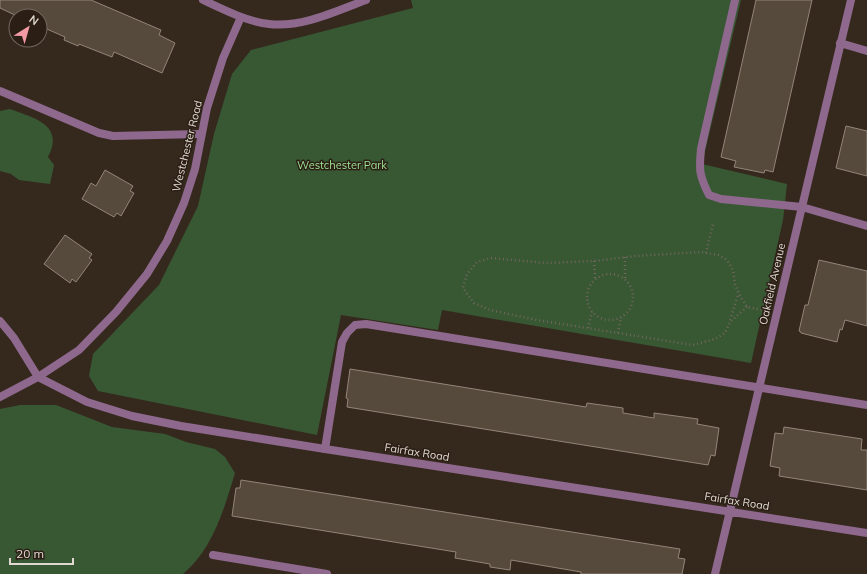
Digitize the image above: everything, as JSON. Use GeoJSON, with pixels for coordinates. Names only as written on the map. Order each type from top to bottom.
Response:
{"type":"FeatureCollection","features":[{"type":"Feature","properties":{"kind":"street"},"geometry":{"type":"LineString","coordinates":[[203,0],[241,17],[268,24],[290,24],[315,19],[366,0]]}},
{"type":"Feature","properties":{"kind":"street"},"geometry":{"type":"LineString","coordinates":[[736,0],[701,149],[699,168],[702,181],[709,195],[721,199],[802,207],[867,226]]}},
{"type":"Feature","properties":{"kind":"street","name":"Oakfield Avenue"},"geometry":{"type":"LineString","coordinates":[[715,574],[851,0]]}},
{"type":"Feature","properties":{"kind":"street","name":"Westchester Road"},"geometry":{"type":"LineString","coordinates":[[0,397],[38,378],[79,350],[116,312],[147,274],[167,241],[184,203],[195,169],[207,108],[223,58],[241,17]]}},
{"type":"Feature","properties":{"kind":"street"},"geometry":{"type":"LineString","coordinates":[[840,44],[867,51]]}},
{"type":"Feature","properties":{"kind":"street"},"geometry":{"type":"LineString","coordinates":[[0,92],[99,133],[113,136],[202,134]]}},
{"type":"Feature","properties":{"kind":"street"},"geometry":{"type":"LineString","coordinates":[[0,321],[14,338],[38,378]]}},
{"type":"Feature","properties":{"kind":"street"},"geometry":{"type":"LineString","coordinates":[[325,449],[342,342],[355,325],[366,324],[867,405]]}},
{"type":"Feature","properties":{"kind":"street","name":"Fairfax Road"},"geometry":{"type":"LineString","coordinates":[[38,378],[88,402],[132,416],[181,426],[867,533]]}},
{"type":"Feature","properties":{"kind":"street"},"geometry":{"type":"LineString","coordinates":[[213,555],[327,574]]}},
{"type":"Feature","properties":{"kind":"path"},"geometry":{"type":"LineString","coordinates":[[706,253],[713,224]]}},
{"type":"Feature","properties":{"kind":"path"},"geometry":{"type":"LineString","coordinates":[[739,294],[725,333],[715,339],[693,345],[490,310],[474,303],[463,288],[467,274],[477,262],[490,258],[546,263],[594,261],[625,257],[701,252],[718,255],[727,260],[733,270],[735,284],[739,294],[747,307],[766,310]]}},
{"type":"Feature","properties":{"kind":"path"},"geometry":{"type":"LineString","coordinates":[[625,257],[625,280]]}},
{"type":"Feature","properties":{"kind":"path"},"geometry":{"type":"LineString","coordinates":[[594,261],[595,279]]}},
{"type":"Feature","properties":{"kind":"path"},"geometry":{"type":"LineString","coordinates":[[605,274],[619,276],[625,280],[630,286],[632,294],[632,302],[629,309],[621,316],[609,319],[601,318],[593,311],[587,301],[589,287],[595,279],[605,274]]}},
{"type":"Feature","properties":{"kind":"path"},"geometry":{"type":"LineString","coordinates":[[730,322],[747,307]]}},
{"type":"Feature","properties":{"kind":"path"},"geometry":{"type":"LineString","coordinates":[[588,328],[593,311]]}},
{"type":"Feature","properties":{"kind":"path"},"geometry":{"type":"LineString","coordinates":[[618,333],[621,316]]}},
{"type":"Feature","properties":{"kind":"green space","name":"Westchester Park"},"geometry":{"type":"Polygon","coordinates":[[[411,0],[741,0],[702,164],[787,184],[783,220],[751,363],[442,310],[438,330],[341,315],[317,435],[98,391],[89,376],[93,354],[159,285],[198,206],[214,134],[232,74],[251,50],[413,8],[411,0]]]}},
{"type":"Feature","properties":{"kind":"green space"},"geometry":{"type":"Polygon","coordinates":[[[10,109],[37,120],[50,130],[53,137],[52,146],[48,157],[54,165],[50,184],[19,180],[11,174],[0,171],[0,111],[10,109]]]}},
{"type":"Feature","properties":{"kind":"green space"},"geometry":{"type":"Polygon","coordinates":[[[20,405],[56,405],[112,427],[165,434],[186,442],[215,449],[225,457],[235,473],[222,514],[210,541],[193,564],[183,574],[0,574],[0,409],[20,405]]]}},
{"type":"Feature","properties":{"kind":"building"},"geometry":{"type":"Polygon","coordinates":[[[0,0],[91,0],[161,30],[159,35],[175,43],[162,73],[114,52],[112,57],[79,44],[78,46],[64,40],[65,37],[48,30],[48,8],[8,8],[8,12],[0,8],[0,0]]]}},
{"type":"Feature","properties":{"kind":"building"},"geometry":{"type":"Polygon","coordinates":[[[756,0],[812,0],[773,172],[765,170],[764,173],[734,167],[736,161],[721,157],[756,0]]]}},
{"type":"Feature","properties":{"kind":"building"},"geometry":{"type":"Polygon","coordinates":[[[846,126],[867,131],[867,176],[836,168],[846,126]]]}},
{"type":"Feature","properties":{"kind":"building"},"geometry":{"type":"Polygon","coordinates":[[[105,170],[133,186],[130,191],[134,193],[121,216],[117,213],[114,217],[82,199],[91,183],[96,186],[105,170]]]}},
{"type":"Feature","properties":{"kind":"building"},"geometry":{"type":"Polygon","coordinates":[[[65,235],[92,254],[89,258],[92,260],[76,282],[72,279],[70,283],[44,264],[65,235]]]}},
{"type":"Feature","properties":{"kind":"building"},"geometry":{"type":"Polygon","coordinates":[[[819,260],[867,271],[867,326],[845,320],[842,330],[840,329],[837,342],[801,333],[799,331],[805,305],[808,305],[819,260]]]}},
{"type":"Feature","properties":{"kind":"building"},"geometry":{"type":"Polygon","coordinates":[[[350,369],[586,407],[587,403],[623,408],[623,413],[654,418],[654,413],[698,419],[697,424],[719,428],[715,456],[711,455],[708,465],[347,407],[348,399],[346,398],[350,369]]]}},
{"type":"Feature","properties":{"kind":"building"},"geometry":{"type":"Polygon","coordinates":[[[784,427],[862,439],[861,450],[867,450],[867,490],[779,476],[780,468],[770,466],[775,433],[783,434],[784,427]]]}},
{"type":"Feature","properties":{"kind":"building"},"geometry":{"type":"Polygon","coordinates":[[[241,480],[680,549],[678,558],[685,559],[682,574],[581,574],[581,572],[511,560],[510,570],[490,567],[490,564],[455,558],[456,552],[232,516],[236,488],[240,488],[241,480]]]}}]}
